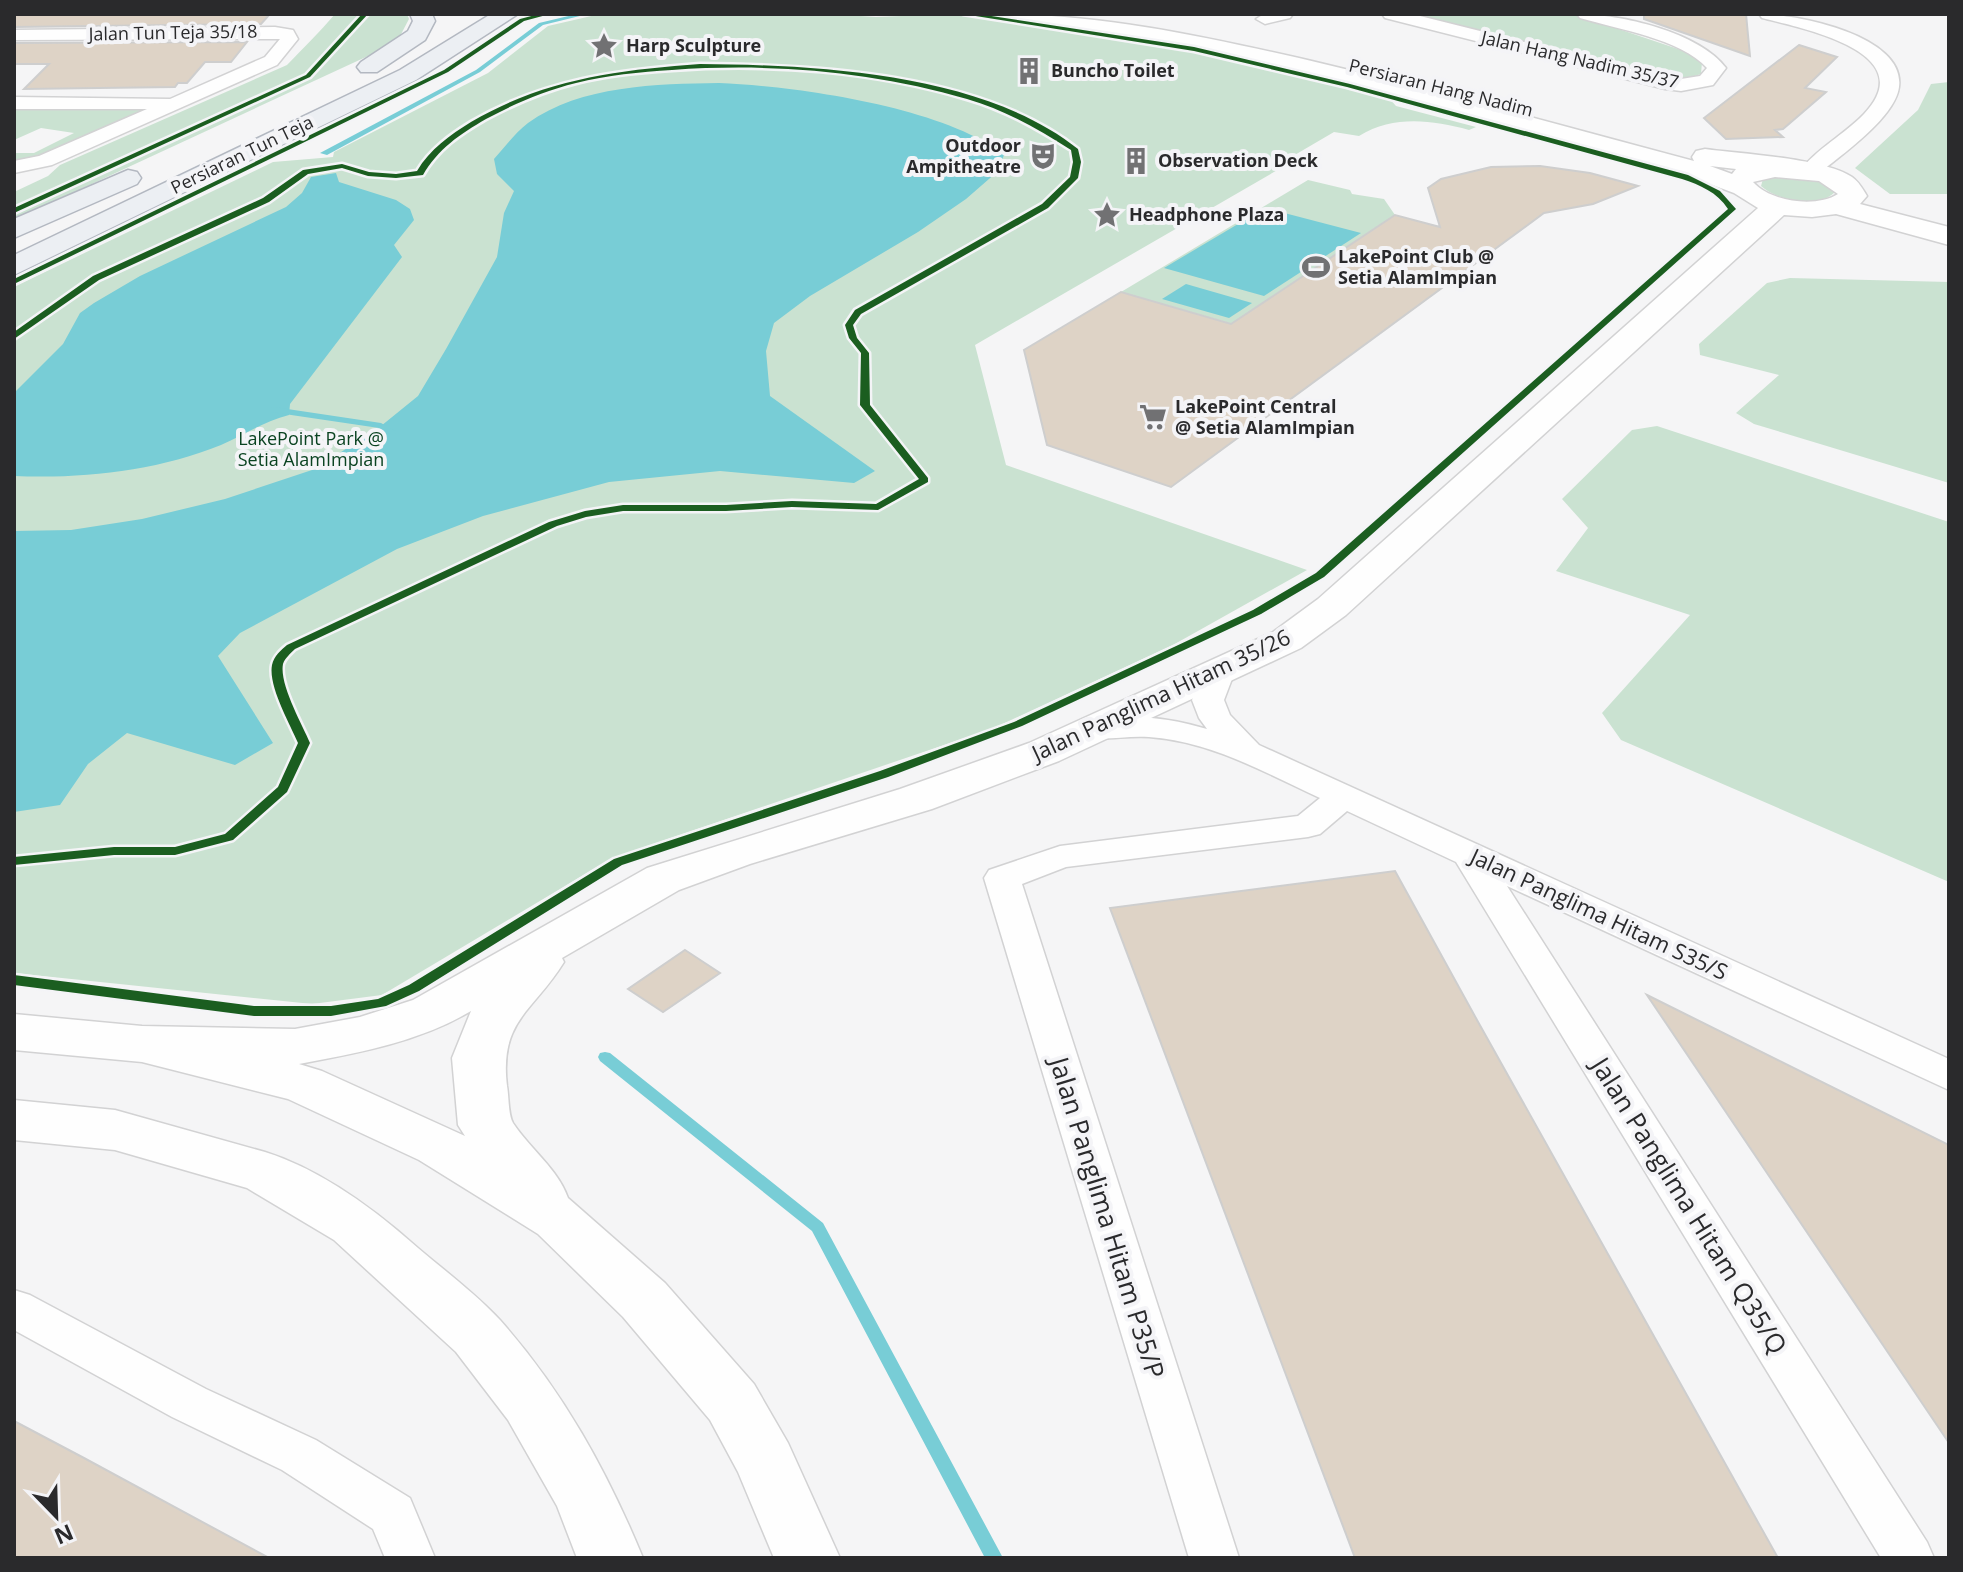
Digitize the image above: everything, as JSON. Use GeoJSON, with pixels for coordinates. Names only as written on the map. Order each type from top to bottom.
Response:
{"type":"FeatureCollection","features":[{"type":"Feature","properties":{"kind":"main road","name":"Persiaran Tun Teja"},"geometry":{"type":"LineString","coordinates":[[14,230],[373,65],[417,35],[424,21],[421,14]]}},
{"type":"Feature","properties":{"kind":"main road","name":"Persiaran Tun Teja"},"geometry":{"type":"LineString","coordinates":[[14,266],[408,75],[507,14]]}},
{"type":"Feature","properties":{"kind":"street","name":"Persiaran Hang Nadim"},"geometry":{"type":"LineString","coordinates":[[1010,14],[1212,45],[1354,78],[1695,169],[1741,187],[1754,197],[1793,182]]}},
{"type":"Feature","properties":{"kind":"street","name":"Persiaran Hang Nadim"},"geometry":{"type":"LineString","coordinates":[[1091,14],[1261,43],[1793,182]]}},
{"type":"Feature","properties":{"kind":"street"},"geometry":{"type":"LineString","coordinates":[[1265,19],[1284,14]]}},
{"type":"Feature","properties":{"kind":"street","name":"Jalan Hang Nadim 35/37"},"geometry":{"type":"LineString","coordinates":[[1391,14],[1665,83],[1706,81],[1717,68],[1712,58],[1692,48],[1586,14]]}},
{"type":"Feature","properties":{"kind":"street"},"geometry":{"type":"LineString","coordinates":[[1768,14],[1833,33],[1873,51],[1887,65],[1891,84],[1880,108],[1793,182]]}},
{"type":"Feature","properties":{"kind":"street","name":"Jalan Tun Teja 35/18"},"geometry":{"type":"LineString","coordinates":[[14,35],[287,34],[289,39],[271,61],[172,104]]}},
{"type":"Feature","properties":{"kind":"street"},"geometry":{"type":"LineString","coordinates":[[14,103],[172,104]]}},
{"type":"Feature","properties":{"kind":"street"},"geometry":{"type":"LineString","coordinates":[[14,167],[45,161],[172,104]]}},
{"type":"Feature","properties":{"kind":"street"},"geometry":{"type":"LineString","coordinates":[[1741,187],[1741,178],[1754,171],[1793,182],[1847,185],[1846,201]]}},
{"type":"Feature","properties":{"kind":"street"},"geometry":{"type":"LineString","coordinates":[[1793,182],[1810,209],[1846,201],[1949,222]]}},
{"type":"Feature","properties":{"kind":"street","name":"Jalan Panglima Hitam 35/26"},"geometry":{"type":"LineString","coordinates":[[142,1044],[295,1047],[364,1034],[431,1012],[663,879],[734,854],[916,799],[1044,752],[1287,640],[1332,607],[1793,182]]}},
{"type":"Feature","properties":{"kind":"street"},"geometry":{"type":"LineString","coordinates":[[1846,201],[1949,236]]}},
{"type":"Feature","properties":{"kind":"street","name":"Jalan Panglima Hitam S35/S"},"geometry":{"type":"LineString","coordinates":[[1219,671],[1208,700],[1215,718],[1248,752]]}},
{"type":"Feature","properties":{"kind":"street","name":"Jalan Panglima Hitam S35/S"},"geometry":{"type":"LineString","coordinates":[[1092,729],[1149,727],[1186,733],[1248,752],[1949,1076]]}},
{"type":"Feature","properties":{"kind":"street","name":"Jalan Panglima Hitam P35/P"},"geometry":{"type":"LineString","coordinates":[[1214,1558],[1002,878],[1060,857],[1308,826],[1344,796]]}},
{"type":"Feature","properties":{"kind":"street","name":"Jalan Panglima Hitam Q35/Q"},"geometry":{"type":"LineString","coordinates":[[1469,854],[1909,1558]]}},
{"type":"Feature","properties":{"kind":"street","name":"Jalan Panglima Hitam 35/26"},"geometry":{"type":"LineString","coordinates":[[558,1219],[485,1125],[478,1058],[495,1013],[531,969],[601,912]]}},
{"type":"Feature","properties":{"kind":"street"},"geometry":{"type":"LineString","coordinates":[[14,1032],[142,1044],[303,1084],[438,1146],[558,1219],[644,1300],[732,1402],[766,1462],[807,1558]]}},
{"type":"Feature","properties":{"kind":"street"},"geometry":{"type":"LineString","coordinates":[[14,1120],[115,1130],[265,1173],[354,1225],[477,1335],[530,1402],[585,1496],[610,1558]]}},
{"type":"Feature","properties":{"kind":"street"},"geometry":{"type":"LineString","coordinates":[[14,1308],[189,1403],[312,1464],[392,1514],[410,1558]]}},
{"type":"Feature","properties":{"kind":"green space"},"geometry":{"type":"Polygon","coordinates":[[[335,14],[407,14],[409,19],[398,40],[381,50],[14,220],[14,192],[48,176],[60,165],[287,65],[335,14]]]}},
{"type":"Feature","properties":{"kind":"green space","name":"LakePoint Park @ Setia AlamImpian"},"geometry":{"type":"Polygon","coordinates":[[[600,14],[830,14],[876,17],[951,14],[1198,52],[1389,98],[1396,106],[1476,127],[1469,130],[1413,121],[1386,125],[1359,136],[1334,132],[1293,156],[1293,161],[975,345],[1006,465],[1307,570],[1173,645],[994,728],[612,858],[382,995],[312,1004],[14,973],[14,287],[273,162],[333,157],[334,152],[488,73],[548,26],[600,14]]]}},
{"type":"Feature","properties":{"kind":"green space"},"geometry":{"type":"Polygon","coordinates":[[[1401,14],[1574,14],[1687,52],[1702,62],[1701,74],[1679,81],[1401,14]]]}},
{"type":"Feature","properties":{"kind":"green space"},"geometry":{"type":"Polygon","coordinates":[[[1949,82],[1949,194],[1890,194],[1855,168],[1918,110],[1931,84],[1949,82]]]}},
{"type":"Feature","properties":{"kind":"green space"},"geometry":{"type":"Polygon","coordinates":[[[14,106],[136,106],[143,111],[40,157],[14,161],[14,153],[34,153],[74,133],[41,128],[14,140],[14,106]]]}},
{"type":"Feature","properties":{"kind":"green space"},"geometry":{"type":"Polygon","coordinates":[[[1770,176],[1813,177],[1834,188],[1835,192],[1809,202],[1787,199],[1761,186],[1763,179],[1770,176]]]}},
{"type":"Feature","properties":{"kind":"green space","name":"LakePoint Club @ Setia AlamImpian"},"geometry":{"type":"Polygon","coordinates":[[[1308,180],[1350,190],[1352,194],[1384,199],[1395,215],[1504,243],[1348,357],[1121,292],[1308,180]]]}},
{"type":"Feature","properties":{"kind":"green space"},"geometry":{"type":"Polygon","coordinates":[[[1790,278],[1949,282],[1949,483],[1754,424],[1736,413],[1779,375],[1700,355],[1699,344],[1767,283],[1790,278]]]}},
{"type":"Feature","properties":{"kind":"green space"},"geometry":{"type":"Polygon","coordinates":[[[1657,426],[1949,522],[1949,882],[1621,740],[1602,713],[1690,615],[1556,571],[1588,528],[1562,499],[1632,430],[1657,426]]]}},
{"type":"Feature","properties":{"kind":"water"},"geometry":{"type":"Polygon","coordinates":[[[719,83],[827,94],[908,112],[978,138],[1004,155],[997,172],[966,199],[918,232],[810,296],[774,323],[766,351],[770,396],[875,471],[854,483],[720,471],[609,482],[483,516],[397,549],[240,633],[218,656],[273,743],[235,765],[127,733],[88,764],[60,805],[14,812],[14,531],[71,530],[142,519],[225,499],[315,469],[381,426],[418,396],[497,257],[504,213],[514,191],[497,174],[494,159],[519,131],[549,110],[595,94],[645,86],[719,83]]]}},
{"type":"Feature","properties":{"kind":"water"},"geometry":{"type":"Polygon","coordinates":[[[336,173],[339,182],[396,200],[410,209],[414,220],[394,245],[402,257],[290,404],[289,415],[197,454],[146,467],[66,476],[14,476],[14,393],[63,344],[80,313],[140,276],[286,207],[302,193],[311,177],[336,173]]]}},
{"type":"Feature","properties":{"kind":"water"},"geometry":{"type":"Polygon","coordinates":[[[1265,208],[1361,233],[1264,296],[1164,268],[1265,208]]]}},
{"type":"Feature","properties":{"kind":"water"},"geometry":{"type":"Polygon","coordinates":[[[1186,284],[1252,303],[1229,318],[1162,299],[1186,284]]]}},
{"type":"Feature","properties":{"kind":"building"},"geometry":{"type":"Polygon","coordinates":[[[14,14],[270,14],[261,24],[14,27],[14,14]]]}},
{"type":"Feature","properties":{"kind":"building"},"geometry":{"type":"Polygon","coordinates":[[[1644,14],[1746,14],[1750,56],[1644,19],[1644,14]]]}},
{"type":"Feature","properties":{"kind":"building"},"geometry":{"type":"Polygon","coordinates":[[[247,42],[231,62],[205,62],[187,83],[178,83],[175,87],[24,89],[49,64],[14,64],[14,43],[247,42]]]}},
{"type":"Feature","properties":{"kind":"building"},"geometry":{"type":"Polygon","coordinates":[[[1799,45],[1837,57],[1805,88],[1826,92],[1783,129],[1775,130],[1783,137],[1726,139],[1704,118],[1799,45]]]}},
{"type":"Feature","properties":{"kind":"building"},"geometry":{"type":"Polygon","coordinates":[[[1540,166],[1590,173],[1638,186],[1593,204],[1544,213],[1171,487],[1047,445],[1024,350],[1121,292],[1231,324],[1395,215],[1440,227],[1428,188],[1441,179],[1491,167],[1540,166]]]}},
{"type":"Feature","properties":{"kind":"building"},"geometry":{"type":"Polygon","coordinates":[[[1395,871],[1778,1558],[1355,1558],[1110,908],[1395,871]]]}},
{"type":"Feature","properties":{"kind":"building"},"geometry":{"type":"Polygon","coordinates":[[[685,950],[720,973],[663,1012],[628,989],[685,950]]]}},
{"type":"Feature","properties":{"kind":"building"},"geometry":{"type":"Polygon","coordinates":[[[1647,995],[1949,1145],[1949,1443],[1647,995]]]}},
{"type":"Feature","properties":{"kind":"building"},"geometry":{"type":"Polygon","coordinates":[[[14,1421],[84,1458],[269,1558],[14,1558],[14,1421]]]}},
{"type":"Feature","properties":{"kind":"waterway"},"geometry":{"type":"LineString","coordinates":[[324,153],[478,71],[541,24],[585,14]]}},
{"type":"Feature","properties":{"kind":"waterway"},"geometry":{"type":"LineString","coordinates":[[855,14],[889,14]]}},
{"type":"Feature","properties":{"kind":"waterway"},"geometry":{"type":"LineString","coordinates":[[274,410],[381,426],[392,432]]}},
{"type":"Feature","properties":{"kind":"waterway"},"geometry":{"type":"LineString","coordinates":[[605,1057],[818,1227],[994,1558]]}},
{"type":"Feature","properties":{"kind":"cycle path"},"geometry":{"type":"LineString","coordinates":[[14,211],[308,76],[365,14]]}},
{"type":"Feature","properties":{"kind":"cycle path"},"geometry":{"type":"LineString","coordinates":[[14,282],[446,71],[522,20],[547,14]]}},
{"type":"Feature","properties":{"kind":"cycle path"},"geometry":{"type":"LineString","coordinates":[[14,980],[254,1011],[331,1011],[381,1003],[414,988],[618,862],[884,774],[1018,724],[1257,612],[1320,575],[1732,209],[1718,193],[1685,177],[1348,85],[1194,49],[966,14]]}},
{"type":"Feature","properties":{"kind":"cycle path"},"geometry":{"type":"LineString","coordinates":[[14,336],[96,278],[266,200],[306,172],[342,166],[368,174],[396,176],[420,173],[437,150],[453,137],[503,108],[557,86],[638,70],[768,66],[908,82],[972,98],[1029,120],[1074,149],[1077,162],[1074,178],[1045,206],[858,312],[849,325],[853,338],[865,353],[865,405],[925,480],[878,507],[792,504],[726,508],[623,508],[585,514],[553,524],[285,652],[278,662],[279,679],[304,743],[283,789],[229,837],[175,851],[114,851],[14,861]]}},
{"type":"Feature","properties":{"kind":"place","name":"Harp Sculpture"},"geometry":{"type":"Point","coordinates":[604,46]}},
{"type":"Feature","properties":{"kind":"place","name":"Buncho Toilet"},"geometry":{"type":"Point","coordinates":[1029,71]}},
{"type":"Feature","properties":{"kind":"place","name":"Outdoor Ampitheatre"},"geometry":{"type":"Point","coordinates":[1043,156]}},
{"type":"Feature","properties":{"kind":"place","name":"Observation Deck"},"geometry":{"type":"Point","coordinates":[1136,161]}},
{"type":"Feature","properties":{"kind":"place","name":"Headphone Plaza"},"geometry":{"type":"Point","coordinates":[1107,215]}},
{"type":"Feature","properties":{"kind":"place","name":"LakePoint Club @ Setia AlamImpian"},"geometry":{"type":"Point","coordinates":[1316,267]}},
{"type":"Feature","properties":{"kind":"place","name":"LakePoint Central @ Setia AlamImpian"},"geometry":{"type":"Point","coordinates":[1153,417]}}]}
